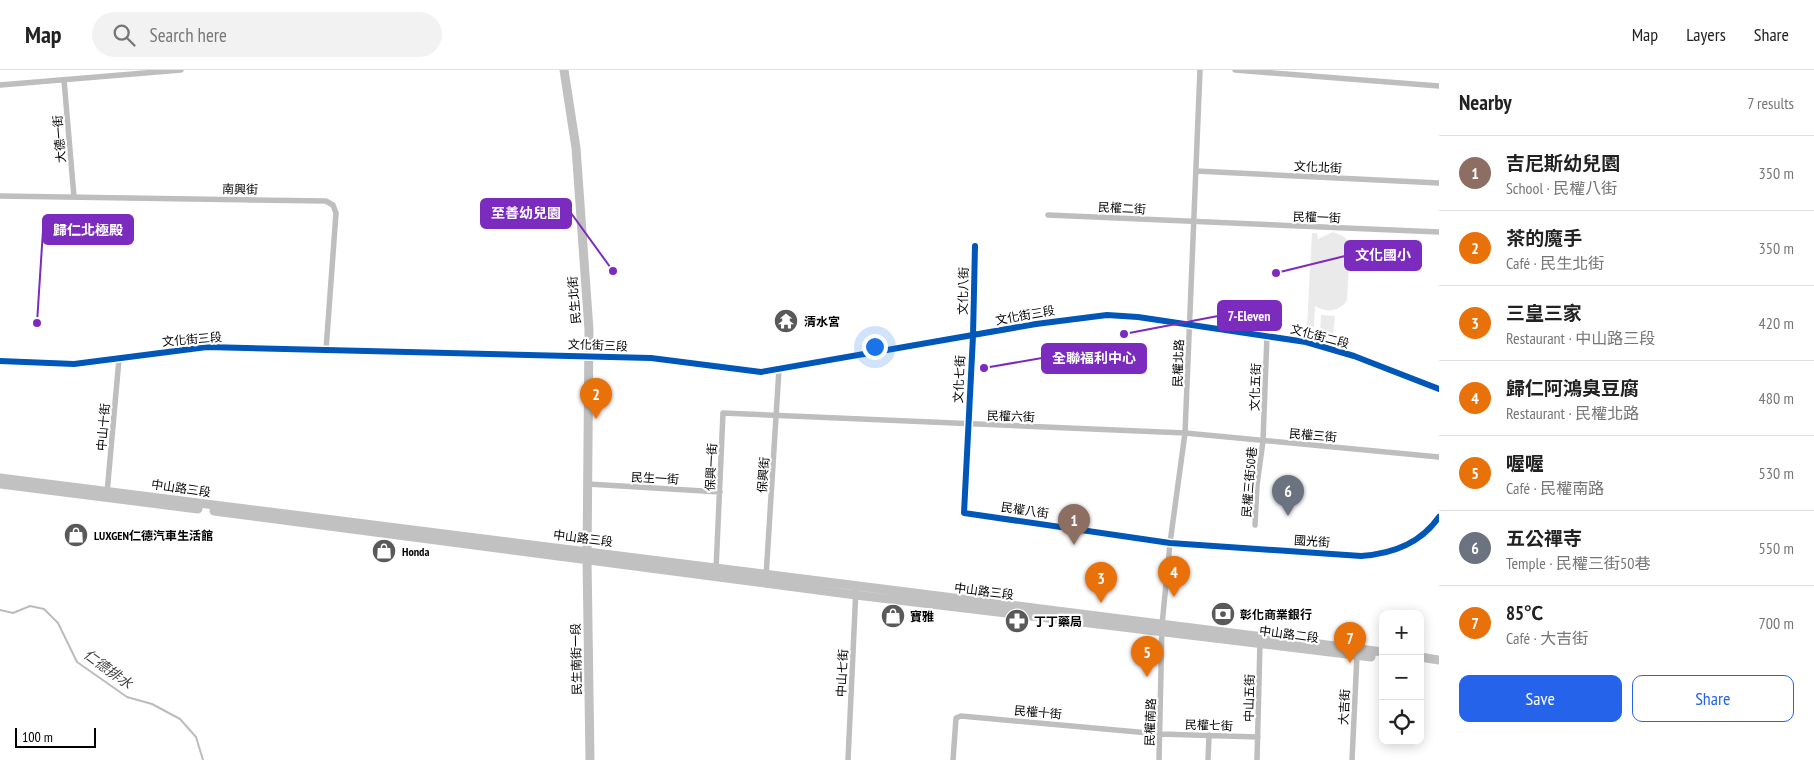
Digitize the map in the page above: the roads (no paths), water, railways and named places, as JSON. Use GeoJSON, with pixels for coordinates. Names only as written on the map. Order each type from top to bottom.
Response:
{"type":"FeatureCollection","features":[{"type":"Feature","properties":{"kind":"main road","name":"民生北街"},"geometry":{"type":"LineString","coordinates":[[564,70],[576,148],[589,356],[587,555]]}},
{"type":"Feature","properties":{"kind":"main road","name":"中山路三段"},"geometry":{"type":"LineString","coordinates":[[0,478],[107,494],[856,591],[1162,628]]}},
{"type":"Feature","properties":{"kind":"main road","name":"中山路三段"},"geometry":{"type":"LineString","coordinates":[[0,484],[107,494]]}},
{"type":"Feature","properties":{"kind":"main road","name":"民生南街一段"},"geometry":{"type":"LineString","coordinates":[[587,555],[590,760]]}},
{"type":"Feature","properties":{"kind":"main road","name":"中山路二段"},"geometry":{"type":"LineString","coordinates":[[1162,628],[1379,652]]}},
{"type":"Feature","properties":{"kind":"main road","name":"中山路二段"},"geometry":{"type":"LineString","coordinates":[[1260,640],[1379,658]]}},
{"type":"Feature","properties":{"kind":"main road"},"geometry":{"type":"LineString","coordinates":[[1424,658],[1439,660]]}},
{"type":"Feature","properties":{"kind":"main road"},"geometry":{"type":"LineString","coordinates":[[1424,664],[1439,666]]}},
{"type":"Feature","properties":{"kind":"street"},"geometry":{"type":"LineString","coordinates":[[0,85],[181,70]]}},
{"type":"Feature","properties":{"kind":"street","name":"民權北路"},"geometry":{"type":"LineString","coordinates":[[1162,628],[1170,543],[1185,434],[1200,70]]}},
{"type":"Feature","properties":{"kind":"street"},"geometry":{"type":"LineString","coordinates":[[1234,70],[1439,86]]}},
{"type":"Feature","properties":{"kind":"street","name":"大德一街"},"geometry":{"type":"LineString","coordinates":[[64,80],[74,197]]}},
{"type":"Feature","properties":{"kind":"street","name":"文化北街"},"geometry":{"type":"LineString","coordinates":[[1196,171],[1439,183]]}},
{"type":"Feature","properties":{"kind":"street","name":"南興街"},"geometry":{"type":"LineString","coordinates":[[0,196],[326,201],[333,204],[336,213],[326,350]]}},
{"type":"Feature","properties":{"kind":"street","name":"民權二街"},"geometry":{"type":"LineString","coordinates":[[1048,215],[1194,222]]}},
{"type":"Feature","properties":{"kind":"street","name":"民權一街"},"geometry":{"type":"LineString","coordinates":[[1194,222],[1439,232]]}},
{"type":"Feature","properties":{"kind":"street","name":"文化八街"},"geometry":{"type":"LineString","coordinates":[[973,336],[975,246]]}},
{"type":"Feature","properties":{"kind":"street","name":"文化街三段"},"geometry":{"type":"LineString","coordinates":[[0,361],[74,364],[207,346],[665,359],[752,372],[1093,315],[1138,317],[1190,324]]}},
{"type":"Feature","properties":{"kind":"street","name":"文化街二段"},"geometry":{"type":"LineString","coordinates":[[1190,324],[1267,335],[1335,350],[1439,389]]}},
{"type":"Feature","properties":{"kind":"street","name":"文化五街"},"geometry":{"type":"LineString","coordinates":[[1263,441],[1267,335]]}},
{"type":"Feature","properties":{"kind":"street","name":"文化七街"},"geometry":{"type":"LineString","coordinates":[[968,424],[973,336]]}},
{"type":"Feature","properties":{"kind":"street","name":"中山十街"},"geometry":{"type":"LineString","coordinates":[[107,494],[120,359]]}},
{"type":"Feature","properties":{"kind":"street","name":"保興街"},"geometry":{"type":"LineString","coordinates":[[766,578],[779,369]]}},
{"type":"Feature","properties":{"kind":"street","name":"保興一街"},"geometry":{"type":"LineString","coordinates":[[716,572],[723,414],[777,416]]}},
{"type":"Feature","properties":{"kind":"street","name":"民權六街"},"geometry":{"type":"LineString","coordinates":[[777,416],[1185,434]]}},
{"type":"Feature","properties":{"kind":"street","name":"民權八街"},"geometry":{"type":"LineString","coordinates":[[968,424],[964,513],[1170,543]]}},
{"type":"Feature","properties":{"kind":"street","name":"民權三街"},"geometry":{"type":"LineString","coordinates":[[1185,434],[1439,457]]}},
{"type":"Feature","properties":{"kind":"street","name":"民權三街50巷"},"geometry":{"type":"LineString","coordinates":[[1255,525],[1257,485],[1263,441]]}},
{"type":"Feature","properties":{"kind":"street","name":"民生一街"},"geometry":{"type":"LineString","coordinates":[[588,484],[720,492]]}},
{"type":"Feature","properties":{"kind":"street","name":"國光街"},"geometry":{"type":"LineString","coordinates":[[1170,543],[1374,556],[1403,547],[1433,526],[1439,517]]}},
{"type":"Feature","properties":{"kind":"street","name":"中山七街"},"geometry":{"type":"LineString","coordinates":[[848,760],[856,591]]}},
{"type":"Feature","properties":{"kind":"street","name":"民權南路"},"geometry":{"type":"LineString","coordinates":[[1159,760],[1162,628]]}},
{"type":"Feature","properties":{"kind":"street","name":"中山五街"},"geometry":{"type":"LineString","coordinates":[[1257,760],[1260,640]]}},
{"type":"Feature","properties":{"kind":"street","name":"大吉街"},"geometry":{"type":"LineString","coordinates":[[1352,760],[1357,655]]}},
{"type":"Feature","properties":{"kind":"street","name":"民權十街"},"geometry":{"type":"LineString","coordinates":[[953,760],[954,724],[956,718],[961,716],[1160,734]]}},
{"type":"Feature","properties":{"kind":"street","name":"民權七街"},"geometry":{"type":"LineString","coordinates":[[1160,734],[1258,736]]}},
{"type":"Feature","properties":{"kind":"street"},"geometry":{"type":"LineString","coordinates":[[1208,760],[1209,735]]}},
{"type":"Feature","properties":{"kind":"waterway","name":"仁德排水"},"geometry":{"type":"LineString","coordinates":[[0,610],[13,613],[30,606],[44,609],[58,623],[77,662],[127,697],[152,704],[180,719],[196,737],[203,760]]}},
{"type":"Feature","properties":{"kind":"place","name":"至善幼兒園"},"geometry":{"type":"Point","coordinates":[613,271]}},
{"type":"Feature","properties":{"kind":"place","name":"文化國小"},"geometry":{"type":"Point","coordinates":[1276,273]}},
{"type":"Feature","properties":{"kind":"place","name":"清水宮"},"geometry":{"type":"Point","coordinates":[786,321]}},
{"type":"Feature","properties":{"kind":"place","name":"歸仁北極殿"},"geometry":{"type":"Point","coordinates":[37,323]}},
{"type":"Feature","properties":{"kind":"place","name":"7-Eleven"},"geometry":{"type":"Point","coordinates":[1124,334]}},
{"type":"Feature","properties":{"kind":"place","name":"全聯福利中心"},"geometry":{"type":"Point","coordinates":[984,368]}},
{"type":"Feature","properties":{"kind":"place","name":"茶的魔手"},"geometry":{"type":"Point","coordinates":[596,419]}},
{"type":"Feature","properties":{"kind":"place","name":"五公禪寺"},"geometry":{"type":"Point","coordinates":[1288,516]}},
{"type":"Feature","properties":{"kind":"place","name":"LUXGEN仁德汽車生活館"},"geometry":{"type":"Point","coordinates":[76,535]}},
{"type":"Feature","properties":{"kind":"place","name":"吉尼斯幼兒園"},"geometry":{"type":"Point","coordinates":[1074,545]}},
{"type":"Feature","properties":{"kind":"place","name":"Honda"},"geometry":{"type":"Point","coordinates":[384,551]}},
{"type":"Feature","properties":{"kind":"place","name":"歸仁阿鴻臭豆腐"},"geometry":{"type":"Point","coordinates":[1174,597]}},
{"type":"Feature","properties":{"kind":"place","name":"三皇三家"},"geometry":{"type":"Point","coordinates":[1101,603]}},
{"type":"Feature","properties":{"kind":"place","name":"彰化商業銀行"},"geometry":{"type":"Point","coordinates":[1223,614]}},
{"type":"Feature","properties":{"kind":"place","name":"寶雅"},"geometry":{"type":"Point","coordinates":[893,616]}},
{"type":"Feature","properties":{"kind":"place","name":"丁丁藥局"},"geometry":{"type":"Point","coordinates":[1017,621]}},
{"type":"Feature","properties":{"kind":"place","name":"85℃"},"geometry":{"type":"Point","coordinates":[1350,663]}},
{"type":"Feature","properties":{"kind":"place","name":"喔喔"},"geometry":{"type":"Point","coordinates":[1147,677]}}]}
